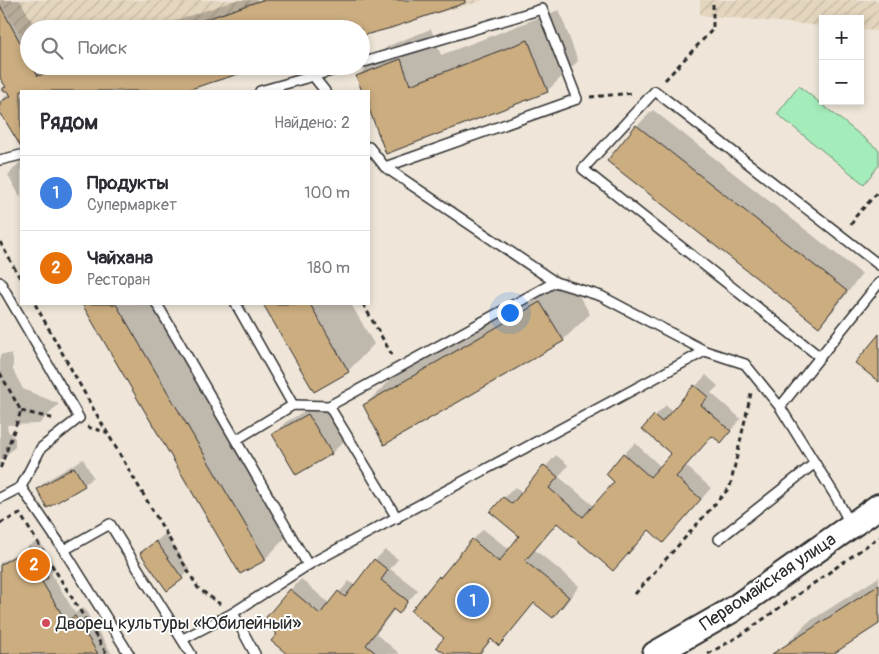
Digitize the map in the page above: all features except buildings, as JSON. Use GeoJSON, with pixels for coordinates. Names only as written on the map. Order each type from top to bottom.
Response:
{"type":"FeatureCollection","features":[{"type":"Feature","properties":{"kind":"main road","name":"Первомайская улица"},"geometry":{"type":"LineString","coordinates":[[655,654],[732,610],[879,506]]}},
{"type":"Feature","properties":{"kind":"lane"},"geometry":{"type":"LineString","coordinates":[[370,59],[542,9],[577,99],[385,167]]}},
{"type":"Feature","properties":{"kind":"lane"},"geometry":{"type":"LineString","coordinates":[[264,90],[318,75]]}},
{"type":"Feature","properties":{"kind":"lane"},"geometry":{"type":"LineString","coordinates":[[314,76],[324,90]]}},
{"type":"Feature","properties":{"kind":"lane"},"geometry":{"type":"LineString","coordinates":[[820,356],[583,169],[655,91],[879,265]]}},
{"type":"Feature","properties":{"kind":"lane"},"geometry":{"type":"LineString","coordinates":[[370,148],[385,167],[555,282],[601,296],[706,351],[745,364],[780,407],[836,497],[851,526]]}},
{"type":"Feature","properties":{"kind":"lane"},"geometry":{"type":"LineString","coordinates":[[0,160],[20,156]]}},
{"type":"Feature","properties":{"kind":"lane"},"geometry":{"type":"LineString","coordinates":[[0,282],[79,418],[41,448],[21,488],[0,498]]}},
{"type":"Feature","properties":{"kind":"lane"},"geometry":{"type":"LineString","coordinates":[[236,440],[293,405],[329,406],[555,282]]}},
{"type":"Feature","properties":{"kind":"lane"},"geometry":{"type":"LineString","coordinates":[[780,407],[879,282]]}},
{"type":"Feature","properties":{"kind":"lane"},"geometry":{"type":"LineString","coordinates":[[158,305],[308,565]]}},
{"type":"Feature","properties":{"kind":"lane"},"geometry":{"type":"LineString","coordinates":[[237,305],[293,405]]}},
{"type":"Feature","properties":{"kind":"lane"},"geometry":{"type":"LineString","coordinates":[[183,639],[234,613],[308,565],[706,351]]}},
{"type":"Feature","properties":{"kind":"lane"},"geometry":{"type":"LineString","coordinates":[[329,406],[397,518]]}},
{"type":"Feature","properties":{"kind":"lane"},"geometry":{"type":"LineString","coordinates":[[719,538],[815,463]]}},
{"type":"Feature","properties":{"kind":"lane"},"geometry":{"type":"LineString","coordinates":[[21,488],[64,550],[129,654]]}},
{"type":"Feature","properties":{"kind":"lane"},"geometry":{"type":"LineString","coordinates":[[64,550],[110,524],[191,654]]}},
{"type":"Feature","properties":{"kind":"lane"},"geometry":{"type":"LineString","coordinates":[[234,613],[256,654]]}},
{"type":"Feature","properties":{"kind":"path"},"geometry":{"type":"LineString","coordinates":[[577,99],[655,91],[713,29],[713,0]]}},
{"type":"Feature","properties":{"kind":"path"},"geometry":{"type":"LineString","coordinates":[[843,238],[856,216],[879,191]]}},
{"type":"Feature","properties":{"kind":"path"},"geometry":{"type":"LineString","coordinates":[[0,242],[20,278]]}},
{"type":"Feature","properties":{"kind":"path"},"geometry":{"type":"LineString","coordinates":[[35,305],[98,418],[198,588],[234,613]]}},
{"type":"Feature","properties":{"kind":"path"},"geometry":{"type":"LineString","coordinates":[[364,305],[399,367]]}},
{"type":"Feature","properties":{"kind":"path"},"geometry":{"type":"LineString","coordinates":[[0,373],[21,411],[0,469]]}},
{"type":"Feature","properties":{"kind":"path"},"geometry":{"type":"LineString","coordinates":[[635,594],[730,487],[755,376]]}},
{"type":"Feature","properties":{"kind":"path"},"geometry":{"type":"LineString","coordinates":[[0,523],[20,514],[107,654]]}},
{"type":"Feature","properties":{"kind":"path"},"geometry":{"type":"LineString","coordinates":[[708,654],[741,634],[879,538]]}},
{"type":"Feature","properties":{"kind":"shaded area"},"geometry":{"type":"Polygon","coordinates":[[[0,0],[485,0],[370,32],[370,20],[20,20],[20,34],[0,0]]]}},
{"type":"Feature","properties":{"kind":"shaded area"},"geometry":{"type":"Polygon","coordinates":[[[700,0],[879,0],[879,31],[864,30],[864,15],[819,15],[819,26],[700,15],[700,0]]]}},
{"type":"Feature","properties":{"kind":"green space"},"geometry":{"type":"Polygon","coordinates":[[[799,86],[819,102],[819,105],[823,105],[879,150],[879,165],[864,184],[777,114],[799,86]]]}},
{"type":"Feature","properties":{"kind":"place","name":"Чайхана"},"geometry":{"type":"Point","coordinates":[34,565]}},
{"type":"Feature","properties":{"kind":"place","name":"Продукты"},"geometry":{"type":"Point","coordinates":[473,601]}},
{"type":"Feature","properties":{"kind":"place","name":"Дворец культуры «Юбилейный»"},"geometry":{"type":"Point","coordinates":[46,623]}}]}
